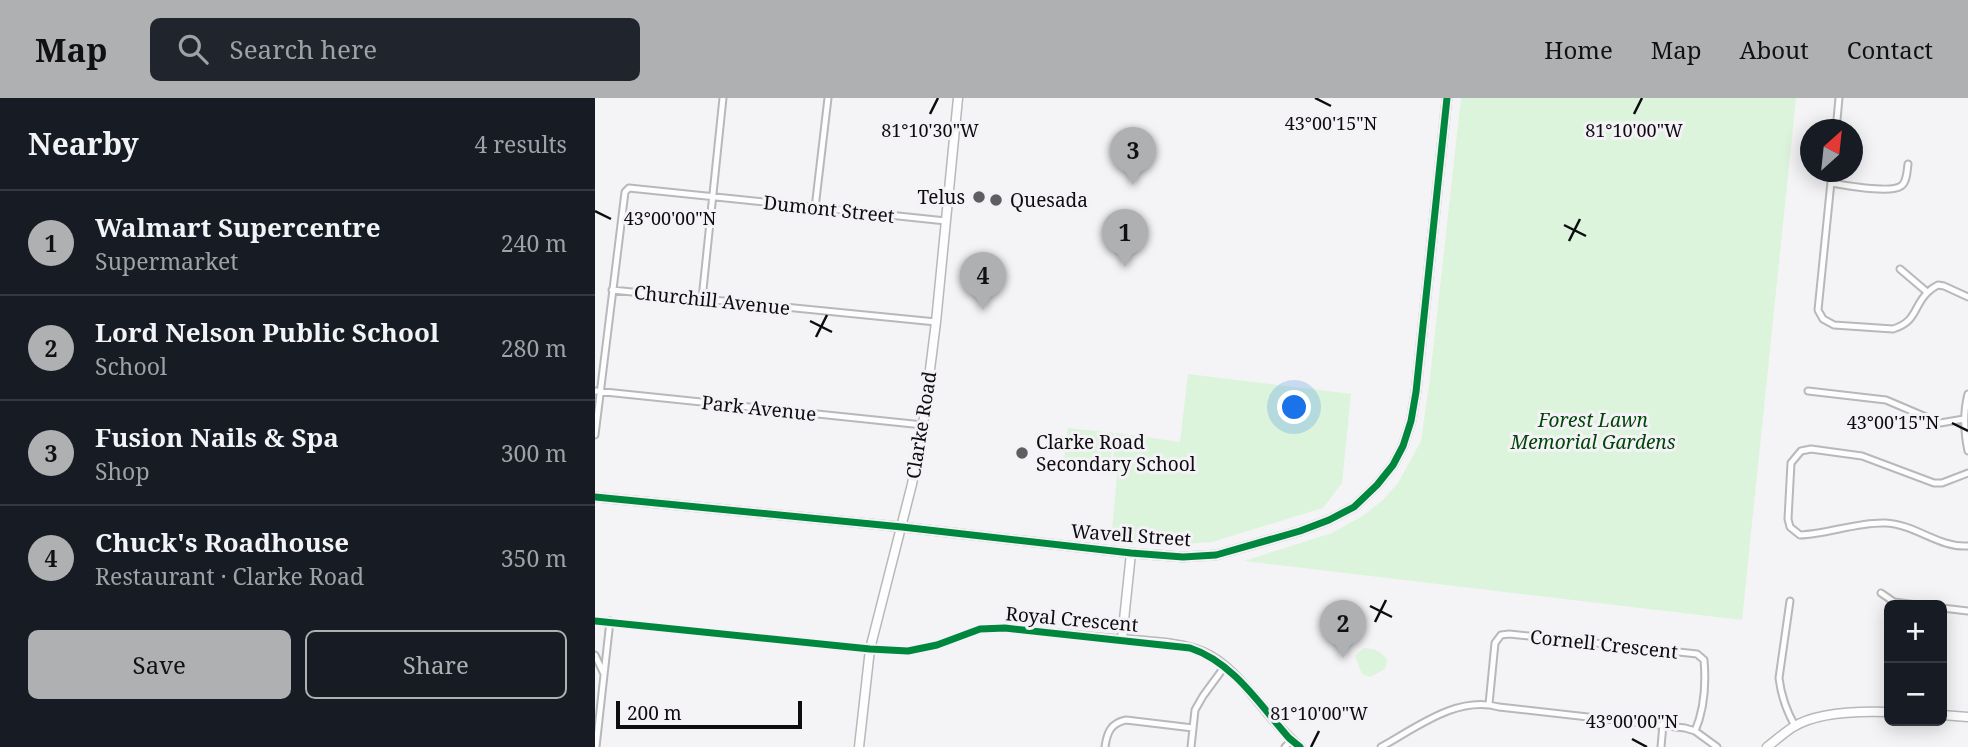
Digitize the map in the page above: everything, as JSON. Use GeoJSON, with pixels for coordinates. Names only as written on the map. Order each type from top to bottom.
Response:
{"type":"FeatureCollection","features":[{"type":"Feature","properties":{"kind":"street"},"geometry":{"type":"LineString","coordinates":[[702,299],[723,98]]}},
{"type":"Feature","properties":{"kind":"street"},"geometry":{"type":"LineString","coordinates":[[815,208],[828,98]]}},
{"type":"Feature","properties":{"kind":"street","name":"Clarke Road"},"geometry":{"type":"LineString","coordinates":[[859,747],[870,649],[902,527],[923,425],[958,98]]}},
{"type":"Feature","properties":{"kind":"street","name":"Wavell Street"},"geometry":{"type":"LineString","coordinates":[[595,497],[1182,557],[1216,555],[1329,520],[1354,507],[1377,485],[1393,465],[1411,421],[1447,98]]}},
{"type":"Feature","properties":{"kind":"street"},"geometry":{"type":"LineString","coordinates":[[1837,119],[1839,98]]}},
{"type":"Feature","properties":{"kind":"street"},"geometry":{"type":"LineString","coordinates":[[1908,164],[1901,186],[1890,190],[1831,183],[1818,310],[1823,319],[1834,325],[1893,329],[1912,320],[1927,292],[1938,285],[1968,297]]}},
{"type":"Feature","properties":{"kind":"street","name":"Dumont Street"},"geometry":{"type":"LineString","coordinates":[[612,290],[625,192],[629,188],[946,221]]}},
{"type":"Feature","properties":{"kind":"street"},"geometry":{"type":"LineString","coordinates":[[1901,269],[1927,292]]}},
{"type":"Feature","properties":{"kind":"street"},"geometry":{"type":"LineString","coordinates":[[595,435],[598,391],[612,290]]}},
{"type":"Feature","properties":{"kind":"street","name":"Churchill Avenue"},"geometry":{"type":"LineString","coordinates":[[612,290],[936,322]]}},
{"type":"Feature","properties":{"kind":"street","name":"Park Avenue"},"geometry":{"type":"LineString","coordinates":[[598,391],[923,425]]}},
{"type":"Feature","properties":{"kind":"street"},"geometry":{"type":"LineString","coordinates":[[1808,391],[1886,400],[1940,423],[1964,419]]}},
{"type":"Feature","properties":{"kind":"street"},"geometry":{"type":"LineString","coordinates":[[1968,394],[1963,410],[1968,452]]}},
{"type":"Feature","properties":{"kind":"street"},"geometry":{"type":"LineString","coordinates":[[1968,473],[1942,483],[1934,483],[1862,456],[1811,449],[1801,451],[1791,463],[1789,519],[1790,527],[1800,535],[1886,523],[1909,528],[1955,547],[1968,546]]}},
{"type":"Feature","properties":{"kind":"street"},"geometry":{"type":"LineString","coordinates":[[1122,639],[1131,553]]}},
{"type":"Feature","properties":{"kind":"street"},"geometry":{"type":"LineString","coordinates":[[1881,593],[1891,600]]}},
{"type":"Feature","properties":{"kind":"street"},"geometry":{"type":"LineString","coordinates":[[1790,601],[1779,678],[1787,711],[1795,726]]}},
{"type":"Feature","properties":{"kind":"street"},"geometry":{"type":"LineString","coordinates":[[1947,609],[1968,611]]}},
{"type":"Feature","properties":{"kind":"street","name":"Royal Crescent"},"geometry":{"type":"LineString","coordinates":[[595,621],[908,651],[937,645],[979,629],[1006,628],[1190,648],[1205,652],[1225,666],[1289,744],[1300,747]]}},
{"type":"Feature","properties":{"kind":"street"},"geometry":{"type":"LineString","coordinates":[[596,747],[610,621]]}},
{"type":"Feature","properties":{"kind":"street","name":"Cornell Crescent"},"geometry":{"type":"LineString","coordinates":[[1489,704],[1495,643],[1501,635],[1697,654],[1704,660],[1705,670],[1700,719],[1695,731]]}},
{"type":"Feature","properties":{"kind":"street"},"geometry":{"type":"LineString","coordinates":[[595,655],[604,675]]}},
{"type":"Feature","properties":{"kind":"street"},"geometry":{"type":"LineString","coordinates":[[1191,747],[1195,710],[1225,666]]}},
{"type":"Feature","properties":{"kind":"street"},"geometry":{"type":"LineString","coordinates":[[1381,747],[1448,710],[1489,704],[1663,724],[1695,731],[1717,747]]}},
{"type":"Feature","properties":{"kind":"street"},"geometry":{"type":"LineString","coordinates":[[1767,747],[1795,726],[1828,715],[1884,712]]}},
{"type":"Feature","properties":{"kind":"street"},"geometry":{"type":"LineString","coordinates":[[1947,716],[1968,718]]}},
{"type":"Feature","properties":{"kind":"street"},"geometry":{"type":"LineString","coordinates":[[1105,747],[1109,730],[1118,721],[1193,728]]}},
{"type":"Feature","properties":{"kind":"street"},"geometry":{"type":"LineString","coordinates":[[1661,747],[1663,724]]}},
{"type":"Feature","properties":{"kind":"green space","name":"Forest Lawn Memorial Gardens"},"geometry":{"type":"Polygon","coordinates":[[[1461,98],[1796,98],[1742,620],[1244,561],[1332,533],[1363,516],[1398,483],[1421,441],[1461,98]]]}},
{"type":"Feature","properties":{"kind":"green space"},"geometry":{"type":"Polygon","coordinates":[[[1188,374],[1351,394],[1342,483],[1323,508],[1212,542],[1186,544],[1111,541],[1118,466],[1113,462],[1116,433],[1180,442],[1188,374]]]}},
{"type":"Feature","properties":{"kind":"green space"},"geometry":{"type":"Polygon","coordinates":[[[1068,428],[1114,433],[1110,464],[1064,459],[1068,428]]]}},
{"type":"Feature","properties":{"kind":"green space"},"geometry":{"type":"Polygon","coordinates":[[[1364,648],[1382,654],[1387,660],[1385,669],[1370,677],[1362,674],[1355,656],[1364,648]]]}},
{"type":"Feature","properties":{"kind":"cycle path"},"geometry":{"type":"LineString","coordinates":[[595,497],[1183,557],[1216,555],[1329,520],[1354,507],[1377,485],[1393,465],[1411,421],[1447,98]]}},
{"type":"Feature","properties":{"kind":"cycle path"},"geometry":{"type":"LineString","coordinates":[[595,621],[908,651],[937,645],[980,629],[1005,628],[1190,648],[1220,663],[1233,674],[1300,747]]}},
{"type":"Feature","properties":{"kind":"place","name":"Fusion Nails & Spa"},"geometry":{"type":"Point","coordinates":[1133,185]}},
{"type":"Feature","properties":{"kind":"place","name":"Telus"},"geometry":{"type":"Point","coordinates":[979,197]}},
{"type":"Feature","properties":{"kind":"place","name":"Quesada"},"geometry":{"type":"Point","coordinates":[996,200]}},
{"type":"Feature","properties":{"kind":"place","name":"Walmart Supercentre"},"geometry":{"type":"Point","coordinates":[1125,267]}},
{"type":"Feature","properties":{"kind":"place","name":"Chuck's Roadhouse"},"geometry":{"type":"Point","coordinates":[983,310]}},
{"type":"Feature","properties":{"kind":"place","name":"Clarke Road Secondary School"},"geometry":{"type":"Point","coordinates":[1022,453]}},
{"type":"Feature","properties":{"kind":"place","name":"Lord Nelson Public School"},"geometry":{"type":"Point","coordinates":[1343,658]}}]}
